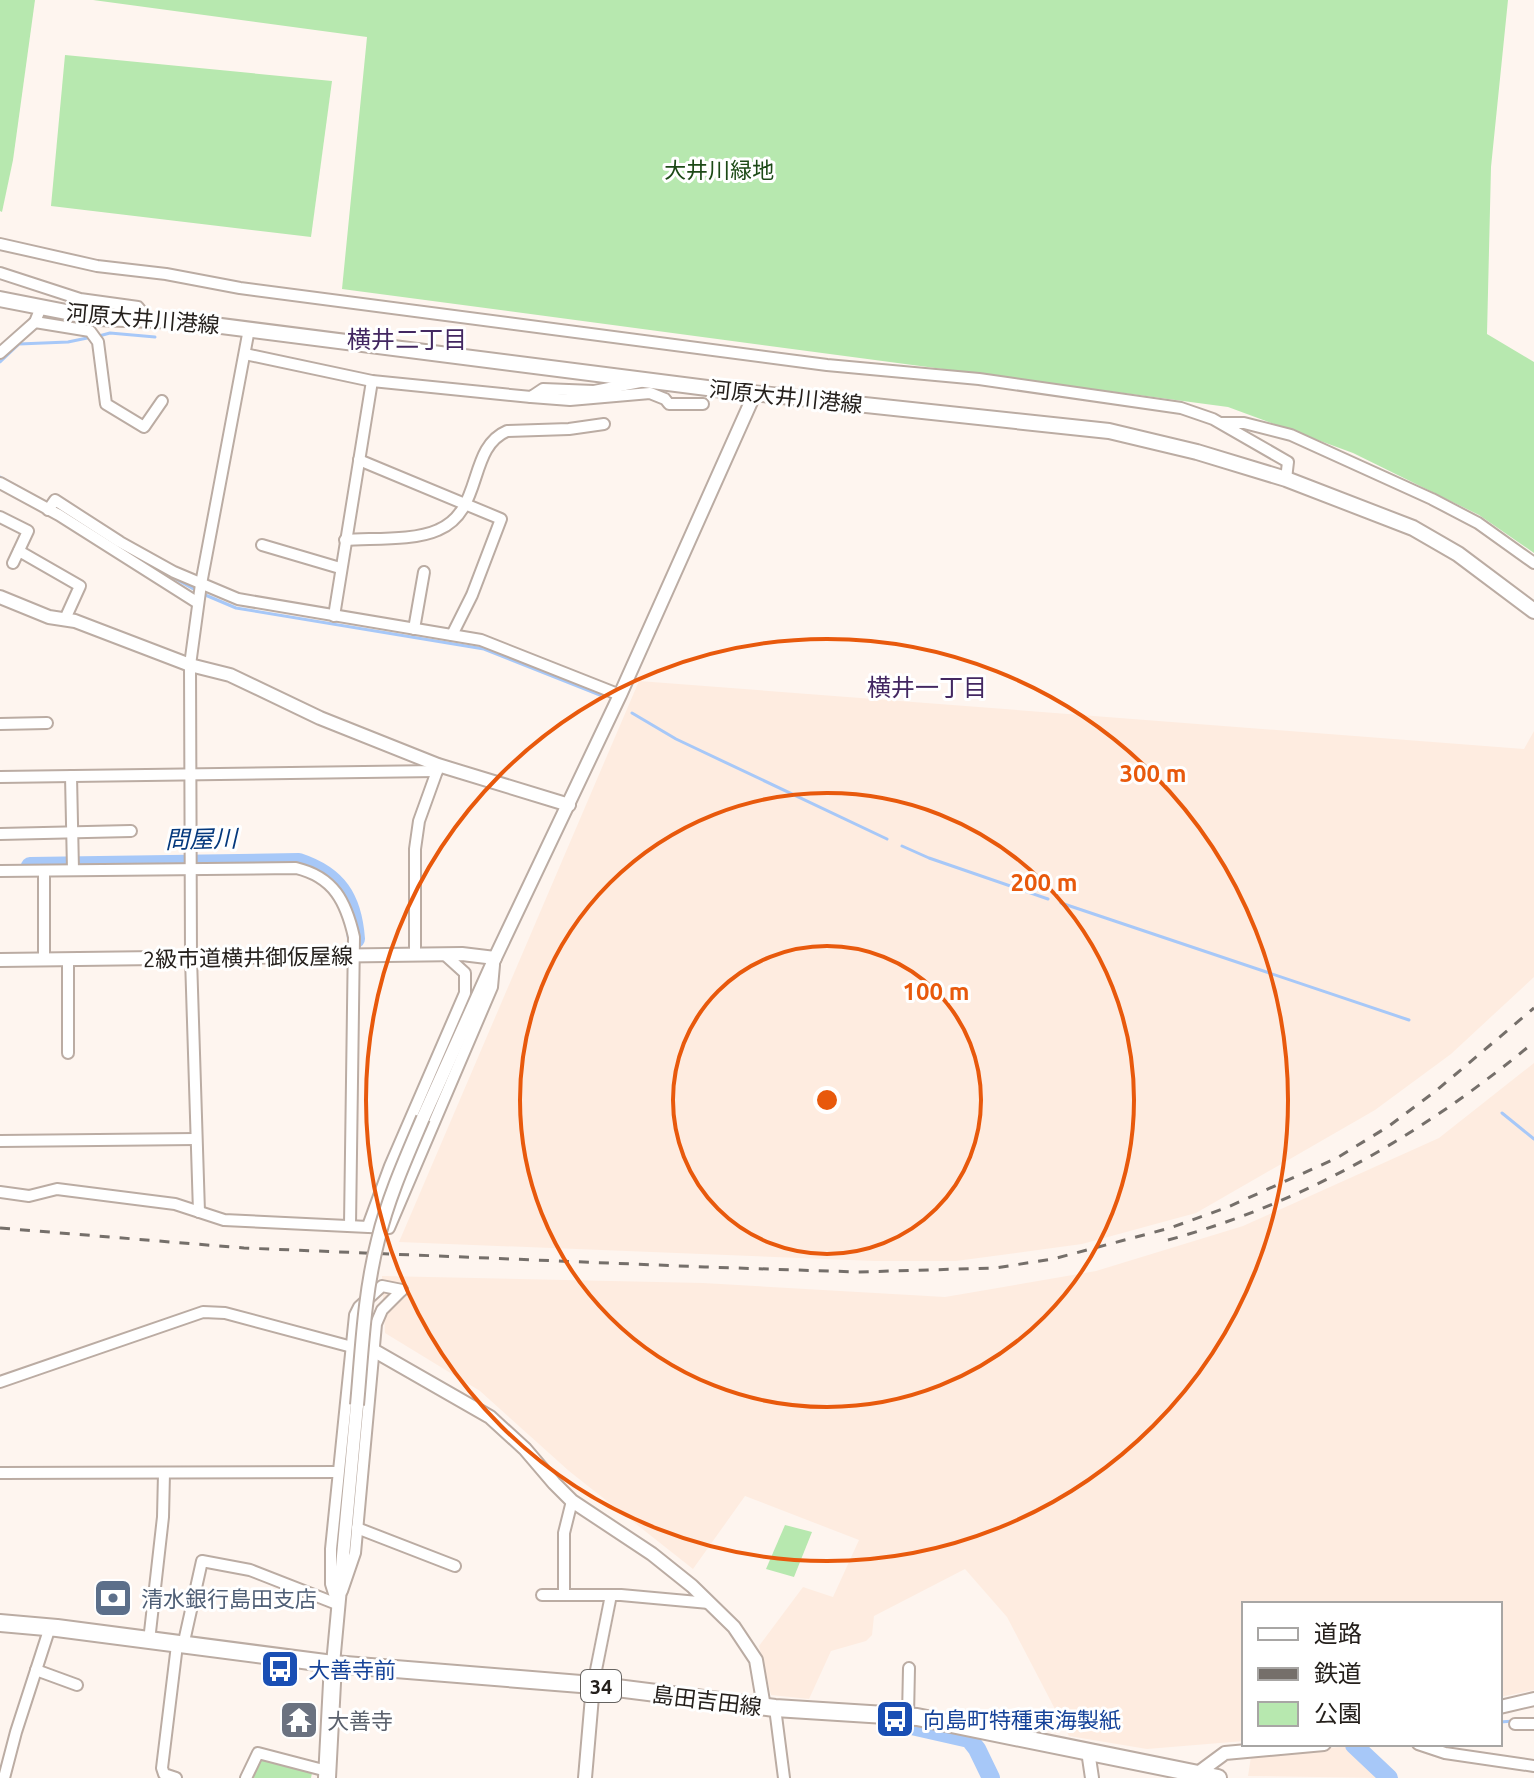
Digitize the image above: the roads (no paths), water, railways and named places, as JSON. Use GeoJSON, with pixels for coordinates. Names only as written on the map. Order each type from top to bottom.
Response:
{"type":"FeatureCollection","features":[{"type":"Feature","properties":{"kind":"main road","name":"河原大井川港線"},"geometry":{"type":"LineString","coordinates":[[0,299],[38,314],[146,317],[755,393],[1109,431],[1197,452],[1286,479],[1413,528],[1458,554],[1534,611]]}},
{"type":"Feature","properties":{"kind":"main road","name":"島田吉田線"},"geometry":{"type":"LineString","coordinates":[[0,1623],[333,1664],[593,1685],[770,1708],[908,1716],[1218,1778]]}},
{"type":"Feature","properties":{"kind":"main road"},"geometry":{"type":"LineString","coordinates":[[327,1775],[333,1664]]}},
{"type":"Feature","properties":{"kind":"street"},"geometry":{"type":"LineString","coordinates":[[0,244],[97,266],[166,274],[240,288],[827,365],[979,379],[1181,408],[1220,423],[1288,462],[1286,479]]}},
{"type":"Feature","properties":{"kind":"street"},"geometry":{"type":"LineString","coordinates":[[0,273],[80,299],[138,307],[146,317]]}},
{"type":"Feature","properties":{"kind":"street"},"geometry":{"type":"LineString","coordinates":[[0,353],[38,314],[90,331],[98,342],[106,404],[144,427],[162,401]]}},
{"type":"Feature","properties":{"kind":"street"},"geometry":{"type":"LineString","coordinates":[[199,1212],[191,958],[190,665],[198,601],[249,329]]}},
{"type":"Feature","properties":{"kind":"street"},"geometry":{"type":"LineString","coordinates":[[245,354],[372,381],[570,400],[650,393],[669,404],[703,404]]}},
{"type":"Feature","properties":{"kind":"street"},"geometry":{"type":"LineString","coordinates":[[531,397],[543,389],[594,391],[652,380]]}},
{"type":"Feature","properties":{"kind":"street"},"geometry":{"type":"LineString","coordinates":[[334,616],[372,381]]}},
{"type":"Feature","properties":{"kind":"street"},"geometry":{"type":"LineString","coordinates":[[333,1664],[368,1288],[392,1192],[495,958],[620,695],[755,393]]}},
{"type":"Feature","properties":{"kind":"street"},"geometry":{"type":"LineString","coordinates":[[1220,423],[1244,423],[1291,435],[1478,523],[1534,563]]}},
{"type":"Feature","properties":{"kind":"street"},"geometry":{"type":"LineString","coordinates":[[345,540],[434,532],[455,520],[467,504],[485,452],[498,434],[604,424]]}},
{"type":"Feature","properties":{"kind":"street"},"geometry":{"type":"LineString","coordinates":[[359,460],[501,519],[472,595],[452,635]]}},
{"type":"Feature","properties":{"kind":"street"},"geometry":{"type":"LineString","coordinates":[[0,483],[52,505],[141,560],[198,601]]}},
{"type":"Feature","properties":{"kind":"street"},"geometry":{"type":"LineString","coordinates":[[0,517],[28,531],[13,563]]}},
{"type":"Feature","properties":{"kind":"street"},"geometry":{"type":"LineString","coordinates":[[262,545],[340,568]]}},
{"type":"Feature","properties":{"kind":"street"},"geometry":{"type":"LineString","coordinates":[[19,551],[80,586],[65,619]]}},
{"type":"Feature","properties":{"kind":"street"},"geometry":{"type":"LineString","coordinates":[[141,560],[238,599],[481,640],[620,695]]}},
{"type":"Feature","properties":{"kind":"street"},"geometry":{"type":"LineString","coordinates":[[414,629],[424,572]]}},
{"type":"Feature","properties":{"kind":"street"},"geometry":{"type":"LineString","coordinates":[[0,597],[190,665],[230,675],[320,718],[438,768],[569,805]]}},
{"type":"Feature","properties":{"kind":"street"},"geometry":{"type":"LineString","coordinates":[[0,724],[47,723]]}},
{"type":"Feature","properties":{"kind":"street"},"geometry":{"type":"LineString","coordinates":[[0,777],[438,768]]}},
{"type":"Feature","properties":{"kind":"street"},"geometry":{"type":"LineString","coordinates":[[415,955],[415,849],[419,821],[438,768]]}},
{"type":"Feature","properties":{"kind":"street"},"geometry":{"type":"LineString","coordinates":[[71,776],[73,870]]}},
{"type":"Feature","properties":{"kind":"street"},"geometry":{"type":"LineString","coordinates":[[0,834],[131,831]]}},
{"type":"Feature","properties":{"kind":"street"},"geometry":{"type":"LineString","coordinates":[[0,871],[296,868],[322,877],[343,901],[349,914],[354,955],[350,1225]]}},
{"type":"Feature","properties":{"kind":"street"},"geometry":{"type":"LineString","coordinates":[[44,871],[44,960]]}},
{"type":"Feature","properties":{"kind":"street"},"geometry":{"type":"LineString","coordinates":[[368,1226],[390,1166],[465,993],[465,973],[444,954]]}},
{"type":"Feature","properties":{"kind":"street","name":"2級市道横井御仮屋線"},"geometry":{"type":"LineString","coordinates":[[0,960],[444,954],[495,958]]}},
{"type":"Feature","properties":{"kind":"street"},"geometry":{"type":"LineString","coordinates":[[0,1192],[29,1196],[57,1189],[175,1204],[224,1220],[389,1228],[492,987],[495,958]]}},
{"type":"Feature","properties":{"kind":"street"},"geometry":{"type":"LineString","coordinates":[[68,959],[68,1053]]}},
{"type":"Feature","properties":{"kind":"street"},"geometry":{"type":"LineString","coordinates":[[0,1141],[196,1139]]}},
{"type":"Feature","properties":{"kind":"street"},"geometry":{"type":"LineString","coordinates":[[382,1286],[402,1290],[382,1310],[376,1324],[355,1554],[337,1604],[331,1584],[331,1549],[352,1347],[359,1307],[382,1286]]}},
{"type":"Feature","properties":{"kind":"street"},"geometry":{"type":"LineString","coordinates":[[0,1382],[203,1312],[225,1313],[373,1350],[490,1417],[525,1449],[572,1501],[652,1554],[692,1586],[734,1627],[756,1660],[770,1708],[784,1778]]}},
{"type":"Feature","properties":{"kind":"street"},"geometry":{"type":"LineString","coordinates":[[0,1473],[338,1472]]}},
{"type":"Feature","properties":{"kind":"street"},"geometry":{"type":"LineString","coordinates":[[149,1641],[163,1517],[164,1473]]}},
{"type":"Feature","properties":{"kind":"street"},"geometry":{"type":"LineString","coordinates":[[564,1595],[564,1533],[572,1501]]}},
{"type":"Feature","properties":{"kind":"street"},"geometry":{"type":"LineString","coordinates":[[357,1528],[455,1566]]}},
{"type":"Feature","properties":{"kind":"street"},"geometry":{"type":"LineString","coordinates":[[176,1778],[164,1774],[162,1768],[180,1645],[202,1561],[250,1570],[337,1604]]}},
{"type":"Feature","properties":{"kind":"street"},"geometry":{"type":"LineString","coordinates":[[542,1595],[611,1595],[709,1603]]}},
{"type":"Feature","properties":{"kind":"street"},"geometry":{"type":"LineString","coordinates":[[585,1778],[593,1685],[611,1595]]}},
{"type":"Feature","properties":{"kind":"street"},"geometry":{"type":"LineString","coordinates":[[4,1778],[50,1627]]}},
{"type":"Feature","properties":{"kind":"street"},"geometry":{"type":"LineString","coordinates":[[908,1716],[909,1668]]}},
{"type":"Feature","properties":{"kind":"street"},"geometry":{"type":"LineString","coordinates":[[36,1670],[77,1685]]}},
{"type":"Feature","properties":{"kind":"street"},"geometry":{"type":"LineString","coordinates":[[1502,1707],[1534,1699]]}},
{"type":"Feature","properties":{"kind":"street"},"geometry":{"type":"LineString","coordinates":[[1515,1724],[1534,1724]]}},
{"type":"Feature","properties":{"kind":"street"},"geometry":{"type":"LineString","coordinates":[[1198,1773],[1225,1753],[1302,1746]]}},
{"type":"Feature","properties":{"kind":"street"},"geometry":{"type":"LineString","coordinates":[[1424,1746],[1445,1753],[1534,1766]]}},
{"type":"Feature","properties":{"kind":"street"},"geometry":{"type":"LineString","coordinates":[[1088,1751],[1092,1778]]}},
{"type":"Feature","properties":{"kind":"street"},"geometry":{"type":"LineString","coordinates":[[246,1778],[258,1753],[327,1775]]}},
{"type":"Feature","properties":{"kind":"waterway"},"geometry":{"type":"LineString","coordinates":[[99,336],[110,333],[155,337]]}},
{"type":"Feature","properties":{"kind":"waterway"},"geometry":{"type":"LineString","coordinates":[[0,362],[19,344],[68,342],[92,337]]}},
{"type":"Feature","properties":{"kind":"waterway"},"geometry":{"type":"LineString","coordinates":[[0,477],[20,488]]}},
{"type":"Feature","properties":{"kind":"waterway"},"geometry":{"type":"LineString","coordinates":[[144,561],[197,591]]}},
{"type":"Feature","properties":{"kind":"waterway"},"geometry":{"type":"LineString","coordinates":[[203,594],[236,608],[484,649],[600,695]]}},
{"type":"Feature","properties":{"kind":"waterway"},"geometry":{"type":"LineString","coordinates":[[632,713],[676,739],[887,839]]}},
{"type":"Feature","properties":{"kind":"waterway"},"geometry":{"type":"LineString","coordinates":[[902,846],[1048,899]]}},
{"type":"Feature","properties":{"kind":"waterway","name":"問屋川"},"geometry":{"type":"LineString","coordinates":[[30,866],[299,862],[324,874],[341,890],[351,912],[356,939]]}},
{"type":"Feature","properties":{"kind":"waterway"},"geometry":{"type":"LineString","coordinates":[[1061,903],[1409,1020]]}},
{"type":"Feature","properties":{"kind":"waterway"},"geometry":{"type":"LineString","coordinates":[[1502,1113],[1534,1139]]}},
{"type":"Feature","properties":{"kind":"waterway"},"geometry":{"type":"LineString","coordinates":[[1502,1722],[1514,1721]]}},
{"type":"Feature","properties":{"kind":"waterway","name":"問屋川"},"geometry":{"type":"LineString","coordinates":[[894,1722],[969,1739],[991,1778]]}},
{"type":"Feature","properties":{"kind":"waterway"},"geometry":{"type":"LineString","coordinates":[[1355,1746],[1389,1778]]}},
{"type":"Feature","properties":{"kind":"railway"},"geometry":{"type":"LineString","coordinates":[[0,1228],[244,1248],[705,1267],[858,1272],[995,1268],[1053,1259],[1170,1228],[1228,1207],[1337,1158],[1389,1126],[1437,1090],[1534,1008]]}},
{"type":"Feature","properties":{"kind":"railway"},"geometry":{"type":"LineString","coordinates":[[1168,1240],[1268,1206],[1362,1161],[1451,1106],[1534,1042]]}},
{"type":"Feature","properties":{"kind":"place","name":"清水銀行島田支店"},"geometry":{"type":"Point","coordinates":[113,1598]}},
{"type":"Feature","properties":{"kind":"place","name":"大善寺前"},"geometry":{"type":"Point","coordinates":[280,1669]}},
{"type":"Feature","properties":{"kind":"place","name":"向島町特種東海製紙"},"geometry":{"type":"Point","coordinates":[895,1719]}},
{"type":"Feature","properties":{"kind":"place","name":"大善寺"},"geometry":{"type":"Point","coordinates":[299,1720]}},
{"type":"Feature","properties":{"kind":"district","name":"横井二丁目"},"geometry":{"type":"Point","coordinates":[407,339]}},
{"type":"Feature","properties":{"kind":"district","name":"横井一丁目"},"geometry":{"type":"Point","coordinates":[927,687]}},
{"type":"Feature","properties":{"kind":"park label","name":"大井川緑地"},"geometry":{"type":"Point","coordinates":[719,169]}}]}
